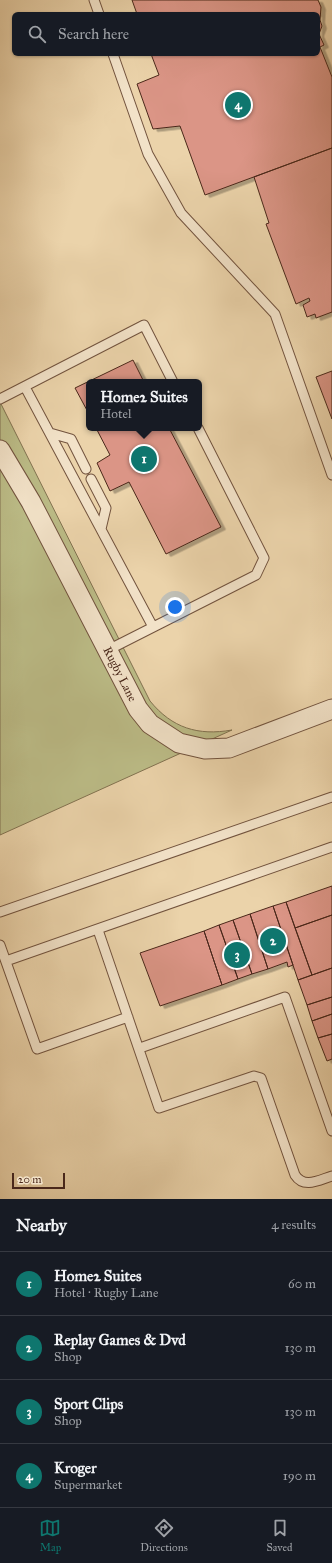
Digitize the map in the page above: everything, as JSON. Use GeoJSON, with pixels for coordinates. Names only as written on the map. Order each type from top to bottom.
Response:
{"type":"FeatureCollection","features":[{"type":"Feature","properties":{"kind":"street","name":"Rugby Lane"},"geometry":{"type":"LineString","coordinates":[[0,450],[31,502],[138,709],[150,724],[179,743],[205,749],[229,748],[332,709]]}},
{"type":"Feature","properties":{"kind":"lane"},"geometry":{"type":"LineString","coordinates":[[94,0],[97,12]]}},
{"type":"Feature","properties":{"kind":"lane"},"geometry":{"type":"LineString","coordinates":[[114,56],[148,154],[182,213],[275,314],[332,475]]}},
{"type":"Feature","properties":{"kind":"lane"},"geometry":{"type":"LineString","coordinates":[[0,399],[144,325],[171,379]]}},
{"type":"Feature","properties":{"kind":"lane"},"geometry":{"type":"LineString","coordinates":[[25,387],[154,627]]}},
{"type":"Feature","properties":{"kind":"lane"},"geometry":{"type":"LineString","coordinates":[[108,650],[256,575],[264,558],[200,431]]}},
{"type":"Feature","properties":{"kind":"lane"},"geometry":{"type":"LineString","coordinates":[[50,433],[70,439],[86,469]]}},
{"type":"Feature","properties":{"kind":"lane"},"geometry":{"type":"LineString","coordinates":[[91,479],[106,508],[101,529]]}},
{"type":"Feature","properties":{"kind":"lane"},"geometry":{"type":"LineString","coordinates":[[0,912],[332,797]]}},
{"type":"Feature","properties":{"kind":"lane"},"geometry":{"type":"LineString","coordinates":[[6,961],[332,847]]}},
{"type":"Feature","properties":{"kind":"lane"},"geometry":{"type":"LineString","coordinates":[[98,930],[140,1048],[159,1108],[254,1076],[261,1078],[294,1175],[303,1183],[310,1183],[332,1176]]}},
{"type":"Feature","properties":{"kind":"lane"},"geometry":{"type":"LineString","coordinates":[[0,945],[37,1049],[128,1017]]}},
{"type":"Feature","properties":{"kind":"lane"},"geometry":{"type":"LineString","coordinates":[[140,1048],[285,997],[332,1131]]}},
{"type":"Feature","properties":{"kind":"green space"},"geometry":{"type":"Polygon","coordinates":[[[0,402],[150,701],[167,718],[186,728],[208,732],[232,730],[0,835],[0,402]]]}},
{"type":"Feature","properties":{"kind":"building"},"geometry":{"type":"Polygon","coordinates":[[[132,0],[318,0],[321,7],[320,20],[320,12],[136,12],[132,0]]]}},
{"type":"Feature","properties":{"kind":"building"},"geometry":{"type":"Polygon","coordinates":[[[320,20],[322,26],[320,31],[320,20]]]}},
{"type":"Feature","properties":{"kind":"building"},"geometry":{"type":"Polygon","coordinates":[[[320,36],[324,45],[320,47],[320,36]]]}},
{"type":"Feature","properties":{"kind":"building"},"geometry":{"type":"Polygon","coordinates":[[[320,47],[332,77],[332,148],[205,195],[180,126],[153,129],[137,84],[159,75],[152,56],[320,56],[320,47]]]}},
{"type":"Feature","properties":{"kind":"building"},"geometry":{"type":"Polygon","coordinates":[[[332,148],[332,312],[316,318],[315,314],[307,317],[303,305],[310,301],[309,298],[296,304],[266,224],[269,223],[254,177],[332,148]]]}},
{"type":"Feature","properties":{"kind":"building"},"geometry":{"type":"Polygon","coordinates":[[[133,360],[142,379],[94,379],[133,360]]]}},
{"type":"Feature","properties":{"kind":"building"},"geometry":{"type":"Polygon","coordinates":[[[332,371],[332,419],[316,377],[332,371]]]}},
{"type":"Feature","properties":{"kind":"building"},"geometry":{"type":"Polygon","coordinates":[[[86,383],[86,408],[75,388],[86,383]]]}},
{"type":"Feature","properties":{"kind":"building"},"geometry":{"type":"Polygon","coordinates":[[[98,431],[171,431],[221,527],[166,554],[129,482],[110,491],[97,463],[110,455],[98,431]]]}},
{"type":"Feature","properties":{"kind":"building"},"geometry":{"type":"Polygon","coordinates":[[[332,886],[332,915],[295,928],[286,902],[332,886]]]}},
{"type":"Feature","properties":{"kind":"building"},"geometry":{"type":"Polygon","coordinates":[[[286,902],[312,975],[298,980],[273,906],[286,902]]]}},
{"type":"Feature","properties":{"kind":"building"},"geometry":{"type":"Polygon","coordinates":[[[273,906],[293,965],[288,967],[287,962],[268,969],[250,914],[273,906]]]}},
{"type":"Feature","properties":{"kind":"building"},"geometry":{"type":"Polygon","coordinates":[[[250,914],[268,969],[252,974],[233,920],[250,914]]]}},
{"type":"Feature","properties":{"kind":"building"},"geometry":{"type":"Polygon","coordinates":[[[332,915],[332,968],[312,975],[295,928],[332,915]]]}},
{"type":"Feature","properties":{"kind":"building"},"geometry":{"type":"Polygon","coordinates":[[[233,920],[252,974],[238,979],[219,925],[233,920]]]}},
{"type":"Feature","properties":{"kind":"building"},"geometry":{"type":"Polygon","coordinates":[[[219,925],[238,979],[222,985],[204,931],[219,925]]]}},
{"type":"Feature","properties":{"kind":"building"},"geometry":{"type":"Polygon","coordinates":[[[204,931],[222,985],[160,1006],[140,953],[204,931]]]}},
{"type":"Feature","properties":{"kind":"building"},"geometry":{"type":"Polygon","coordinates":[[[332,968],[332,997],[307,1005],[298,980],[332,968]]]}},
{"type":"Feature","properties":{"kind":"building"},"geometry":{"type":"Polygon","coordinates":[[[332,997],[332,1014],[312,1021],[307,1005],[332,997]]]}},
{"type":"Feature","properties":{"kind":"building"},"geometry":{"type":"Polygon","coordinates":[[[332,1014],[332,1034],[318,1038],[312,1021],[332,1014]]]}},
{"type":"Feature","properties":{"kind":"building"},"geometry":{"type":"Polygon","coordinates":[[[332,1034],[332,1059],[327,1061],[318,1038],[332,1034]]]}},
{"type":"Feature","properties":{"kind":"place","name":"Kroger"},"geometry":{"type":"Point","coordinates":[238,105]}},
{"type":"Feature","properties":{"kind":"place","name":"Home2 Suites"},"geometry":{"type":"Point","coordinates":[144,459]}},
{"type":"Feature","properties":{"kind":"place","name":"Replay Games & Dvd"},"geometry":{"type":"Point","coordinates":[273,941]}},
{"type":"Feature","properties":{"kind":"place","name":"Sport Clips"},"geometry":{"type":"Point","coordinates":[237,955]}}]}
